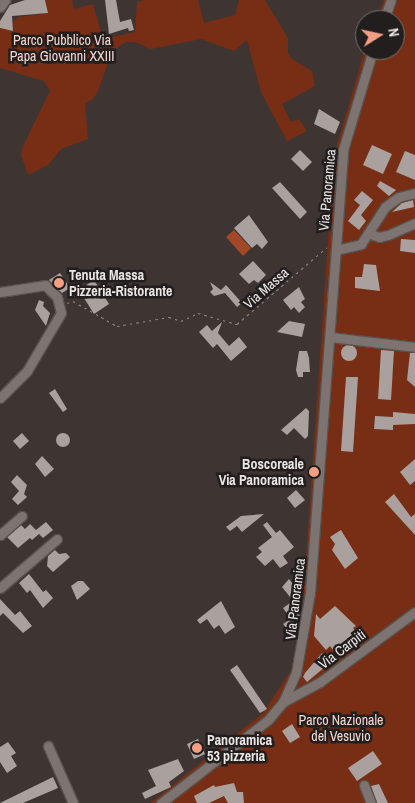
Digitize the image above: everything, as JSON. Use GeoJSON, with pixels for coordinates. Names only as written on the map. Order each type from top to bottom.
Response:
{"type":"FeatureCollection","features":[{"type":"Feature","properties":{"kind":"street"},"geometry":{"type":"LineString","coordinates":[[0,7],[5,0]]}},
{"type":"Feature","properties":{"kind":"street","name":"Via Panoramica"},"geometry":{"type":"LineString","coordinates":[[161,803],[262,724],[283,702],[303,648],[310,594],[343,150],[370,60]]}},
{"type":"Feature","properties":{"kind":"street"},"geometry":{"type":"LineString","coordinates":[[336,250],[361,244],[385,207],[399,197],[415,193]]}},
{"type":"Feature","properties":{"kind":"street"},"geometry":{"type":"LineString","coordinates":[[368,233],[379,237],[415,223]]}},
{"type":"Feature","properties":{"kind":"street"},"geometry":{"type":"LineString","coordinates":[[0,292],[45,285],[57,297],[61,313],[27,371],[0,398]]}},
{"type":"Feature","properties":{"kind":"street"},"geometry":{"type":"LineString","coordinates":[[330,337],[415,347]]}},
{"type":"Feature","properties":{"kind":"street"},"geometry":{"type":"LineString","coordinates":[[0,535],[22,516]]}},
{"type":"Feature","properties":{"kind":"street"},"geometry":{"type":"LineString","coordinates":[[0,588],[57,539]]}},
{"type":"Feature","properties":{"kind":"street","name":"Via Carpiti"},"geometry":{"type":"LineString","coordinates":[[283,702],[320,682],[415,612]]}},
{"type":"Feature","properties":{"kind":"street"},"geometry":{"type":"LineString","coordinates":[[48,746],[73,803]]}},
{"type":"Feature","properties":{"kind":"street"},"geometry":{"type":"LineString","coordinates":[[364,785],[372,803]]}},
{"type":"Feature","properties":{"kind":"path","name":"Via Massa"},"geometry":{"type":"LineString","coordinates":[[59,305],[73,301],[117,326],[169,317],[181,321],[198,313],[237,324],[336,239]]}},
{"type":"Feature","properties":{"kind":"green space","name":"Parco Pubblico Via Papa Giovanni XXIII"},"geometry":{"type":"Polygon","coordinates":[[[45,0],[72,0],[74,9],[93,4],[103,39],[135,32],[137,2],[146,0],[198,0],[204,23],[235,15],[239,0],[265,0],[288,38],[288,53],[292,59],[312,71],[315,86],[282,104],[291,122],[299,119],[307,131],[287,141],[261,92],[247,40],[234,51],[201,39],[151,49],[135,42],[126,42],[112,51],[98,91],[93,99],[85,103],[88,139],[61,149],[48,165],[28,175],[21,155],[23,146],[50,91],[44,81],[0,68],[0,28],[13,31],[12,22],[19,17],[48,13],[45,0]]]}},
{"type":"Feature","properties":{"kind":"green space","name":"Parco Nazionale del Vesuvio"},"geometry":{"type":"Polygon","coordinates":[[[384,0],[415,0],[415,803],[150,803],[263,713],[291,670],[300,645],[334,155],[362,60],[405,60],[405,10],[380,10],[384,0]]]}},
{"type":"Feature","properties":{"kind":"shaded area"},"geometry":{"type":"Polygon","coordinates":[[[234,230],[251,248],[243,256],[226,237],[234,230]]]}},
{"type":"Feature","properties":{"kind":"building"},"geometry":{"type":"Polygon","coordinates":[[[25,0],[45,0],[48,13],[12,16],[13,31],[0,28],[0,21],[10,5],[25,0]]]}},
{"type":"Feature","properties":{"kind":"building"},"geometry":{"type":"Polygon","coordinates":[[[105,0],[116,0],[120,22],[131,19],[134,30],[129,31],[128,28],[109,34],[105,0]]]}},
{"type":"Feature","properties":{"kind":"building"},"geometry":{"type":"Polygon","coordinates":[[[319,109],[340,122],[335,134],[314,124],[319,109]]]}},
{"type":"Feature","properties":{"kind":"building"},"geometry":{"type":"Polygon","coordinates":[[[372,145],[392,154],[383,174],[363,165],[372,145]]]}},
{"type":"Feature","properties":{"kind":"building"},"geometry":{"type":"Polygon","coordinates":[[[300,150],[312,162],[303,171],[291,159],[300,150]]]}},
{"type":"Feature","properties":{"kind":"building"},"geometry":{"type":"Polygon","coordinates":[[[405,151],[415,155],[415,180],[396,172],[405,151]]]}},
{"type":"Feature","properties":{"kind":"building"},"geometry":{"type":"Polygon","coordinates":[[[380,181],[396,190],[389,196],[377,186],[380,181]]]}},
{"type":"Feature","properties":{"kind":"building"},"geometry":{"type":"Polygon","coordinates":[[[280,182],[307,212],[300,219],[272,188],[280,182]]]}},
{"type":"Feature","properties":{"kind":"building"},"geometry":{"type":"Polygon","coordinates":[[[362,191],[373,200],[361,215],[366,221],[359,230],[348,221],[360,205],[354,200],[362,191]]]}},
{"type":"Feature","properties":{"kind":"building"},"geometry":{"type":"Polygon","coordinates":[[[413,200],[414,207],[392,212],[402,203],[413,200]]]}},
{"type":"Feature","properties":{"kind":"building"},"geometry":{"type":"Polygon","coordinates":[[[249,215],[268,242],[262,249],[257,244],[252,248],[234,228],[249,215]]]}},
{"type":"Feature","properties":{"kind":"building"},"geometry":{"type":"Polygon","coordinates":[[[401,239],[415,240],[415,253],[400,251],[401,239]]]}},
{"type":"Feature","properties":{"kind":"building"},"geometry":{"type":"Polygon","coordinates":[[[253,261],[266,275],[258,283],[254,280],[249,284],[239,274],[253,261]]]}},
{"type":"Feature","properties":{"kind":"building"},"geometry":{"type":"Polygon","coordinates":[[[364,264],[376,265],[380,291],[355,288],[355,277],[362,277],[364,264]]]}},
{"type":"Feature","properties":{"kind":"building"},"geometry":{"type":"Polygon","coordinates":[[[60,273],[70,288],[62,293],[49,280],[60,273]]]}},
{"type":"Feature","properties":{"kind":"building"},"geometry":{"type":"Polygon","coordinates":[[[94,280],[109,304],[94,314],[79,290],[94,280]]]}},
{"type":"Feature","properties":{"kind":"building"},"geometry":{"type":"Polygon","coordinates":[[[210,282],[221,290],[226,285],[242,303],[237,307],[225,293],[214,296],[210,292],[213,289],[210,282]]]}},
{"type":"Feature","properties":{"kind":"building"},"geometry":{"type":"Polygon","coordinates":[[[299,287],[305,299],[301,302],[305,307],[299,313],[294,307],[291,310],[283,300],[299,287]]]}},
{"type":"Feature","properties":{"kind":"building"},"geometry":{"type":"Polygon","coordinates":[[[39,300],[44,302],[43,306],[50,313],[46,326],[35,310],[39,300]]]}},
{"type":"Feature","properties":{"kind":"building"},"geometry":{"type":"Polygon","coordinates":[[[289,321],[305,324],[302,337],[277,332],[289,321]]]}},
{"type":"Feature","properties":{"kind":"building"},"geometry":{"type":"Polygon","coordinates":[[[222,322],[218,333],[229,346],[239,337],[247,347],[231,361],[217,344],[213,348],[199,332],[207,325],[212,331],[222,322]]]}},
{"type":"Feature","properties":{"kind":"building"},"geometry":{"type":"Polygon","coordinates":[[[349,345],[355,347],[357,353],[355,359],[349,361],[343,359],[341,353],[343,347],[349,345]]]}},
{"type":"Feature","properties":{"kind":"building"},"geometry":{"type":"Polygon","coordinates":[[[381,350],[394,351],[391,400],[378,399],[381,350]]]}},
{"type":"Feature","properties":{"kind":"building"},"geometry":{"type":"Polygon","coordinates":[[[299,351],[307,351],[309,358],[310,372],[303,372],[303,377],[298,377],[296,370],[299,351]]]}},
{"type":"Feature","properties":{"kind":"building"},"geometry":{"type":"Polygon","coordinates":[[[410,353],[415,353],[415,387],[407,380],[410,353]]]}},
{"type":"Feature","properties":{"kind":"building"},"geometry":{"type":"Polygon","coordinates":[[[346,377],[358,377],[353,452],[341,451],[346,377]]]}},
{"type":"Feature","properties":{"kind":"building"},"geometry":{"type":"Polygon","coordinates":[[[55,389],[67,409],[63,412],[49,393],[55,389]]]}},
{"type":"Feature","properties":{"kind":"building"},"geometry":{"type":"Polygon","coordinates":[[[306,408],[309,411],[308,436],[305,439],[294,428],[287,435],[281,430],[306,408]]]}},
{"type":"Feature","properties":{"kind":"building"},"geometry":{"type":"Polygon","coordinates":[[[393,412],[415,414],[415,424],[393,425],[393,430],[374,429],[375,416],[393,417],[393,412]]]}},
{"type":"Feature","properties":{"kind":"building"},"geometry":{"type":"Polygon","coordinates":[[[22,433],[29,441],[20,449],[13,441],[22,433]]]}},
{"type":"Feature","properties":{"kind":"building"},"geometry":{"type":"Polygon","coordinates":[[[63,433],[68,435],[70,440],[68,445],[63,447],[58,445],[56,440],[58,435],[63,433]]]}},
{"type":"Feature","properties":{"kind":"building"},"geometry":{"type":"Polygon","coordinates":[[[42,456],[54,469],[45,477],[35,464],[42,456]]]}},
{"type":"Feature","properties":{"kind":"building"},"geometry":{"type":"Polygon","coordinates":[[[415,459],[415,481],[410,485],[400,472],[415,459]]]}},
{"type":"Feature","properties":{"kind":"building"},"geometry":{"type":"Polygon","coordinates":[[[17,475],[27,485],[24,494],[27,497],[18,505],[12,499],[19,491],[11,482],[17,475]]]}},
{"type":"Feature","properties":{"kind":"building"},"geometry":{"type":"Polygon","coordinates":[[[296,490],[305,500],[295,508],[287,498],[296,490]]]}},
{"type":"Feature","properties":{"kind":"building"},"geometry":{"type":"Polygon","coordinates":[[[394,494],[411,517],[415,514],[415,535],[385,502],[394,494]]]}},
{"type":"Feature","properties":{"kind":"building"},"geometry":{"type":"Polygon","coordinates":[[[264,514],[242,532],[237,526],[230,531],[226,527],[241,516],[264,514]]]}},
{"type":"Feature","properties":{"kind":"building"},"geometry":{"type":"Polygon","coordinates":[[[46,522],[53,530],[43,538],[39,534],[32,540],[30,538],[18,548],[7,537],[21,525],[25,529],[30,524],[36,530],[46,522]]]}},
{"type":"Feature","properties":{"kind":"building"},"geometry":{"type":"Polygon","coordinates":[[[267,522],[276,533],[280,530],[294,547],[283,556],[288,563],[280,568],[273,559],[265,566],[256,557],[262,552],[258,548],[272,537],[263,525],[267,522]]]}},
{"type":"Feature","properties":{"kind":"building"},"geometry":{"type":"Polygon","coordinates":[[[341,530],[358,558],[345,569],[332,550],[335,544],[330,537],[341,530]]]}},
{"type":"Feature","properties":{"kind":"building"},"geometry":{"type":"Polygon","coordinates":[[[55,550],[59,554],[66,553],[70,557],[53,572],[47,566],[48,556],[55,550]]]}},
{"type":"Feature","properties":{"kind":"building"},"geometry":{"type":"Polygon","coordinates":[[[29,574],[43,592],[46,590],[53,598],[43,608],[30,590],[27,593],[19,583],[29,574]]]}},
{"type":"Feature","properties":{"kind":"building"},"geometry":{"type":"Polygon","coordinates":[[[289,579],[302,595],[294,602],[282,587],[289,579]]]}},
{"type":"Feature","properties":{"kind":"building"},"geometry":{"type":"Polygon","coordinates":[[[78,581],[83,581],[90,589],[77,600],[71,586],[78,581]]]}},
{"type":"Feature","properties":{"kind":"building"},"geometry":{"type":"Polygon","coordinates":[[[0,599],[15,615],[20,611],[32,626],[23,633],[3,613],[0,616],[0,599]]]}},
{"type":"Feature","properties":{"kind":"building"},"geometry":{"type":"Polygon","coordinates":[[[221,601],[235,627],[225,634],[219,625],[214,629],[207,619],[200,624],[197,620],[221,601]]]}},
{"type":"Feature","properties":{"kind":"building"},"geometry":{"type":"Polygon","coordinates":[[[290,603],[300,616],[296,626],[289,631],[283,624],[291,619],[283,608],[290,603]]]}},
{"type":"Feature","properties":{"kind":"building"},"geometry":{"type":"Polygon","coordinates":[[[335,606],[356,626],[353,628],[356,632],[341,644],[347,651],[339,658],[330,646],[326,650],[314,636],[316,614],[320,619],[335,606]]]}},
{"type":"Feature","properties":{"kind":"building"},"geometry":{"type":"Polygon","coordinates":[[[322,653],[331,662],[307,682],[303,677],[305,673],[322,653]]]}},
{"type":"Feature","properties":{"kind":"building"},"geometry":{"type":"Polygon","coordinates":[[[237,665],[267,709],[260,713],[230,670],[237,665]]]}},
{"type":"Feature","properties":{"kind":"building"},"geometry":{"type":"Polygon","coordinates":[[[292,724],[300,737],[290,743],[282,731],[292,724]]]}},
{"type":"Feature","properties":{"kind":"building"},"geometry":{"type":"Polygon","coordinates":[[[198,739],[205,754],[194,759],[187,744],[198,739]]]}},
{"type":"Feature","properties":{"kind":"building"},"geometry":{"type":"Polygon","coordinates":[[[8,742],[16,753],[11,756],[17,766],[7,773],[0,762],[0,747],[8,742]]]}},
{"type":"Feature","properties":{"kind":"building"},"geometry":{"type":"Polygon","coordinates":[[[373,751],[382,764],[357,781],[348,768],[373,751]]]}},
{"type":"Feature","properties":{"kind":"building"},"geometry":{"type":"Polygon","coordinates":[[[178,759],[184,771],[169,782],[171,787],[145,799],[142,793],[156,786],[148,770],[178,759]]]}},
{"type":"Feature","properties":{"kind":"building"},"geometry":{"type":"Polygon","coordinates":[[[53,777],[58,788],[23,803],[0,803],[53,777]]]}},
{"type":"Feature","properties":{"kind":"building"},"geometry":{"type":"Polygon","coordinates":[[[234,783],[237,792],[243,792],[244,803],[228,803],[224,796],[209,803],[197,803],[194,796],[214,785],[215,787],[234,783]]]}},
{"type":"Feature","properties":{"kind":"building"},"geometry":{"type":"Polygon","coordinates":[[[379,784],[388,803],[377,803],[371,786],[379,784]]]}},
{"type":"Feature","properties":{"kind":"place","name":"Tenuta Massa Pizzeria-Ristorante"},"geometry":{"type":"Point","coordinates":[59,283]}},
{"type":"Feature","properties":{"kind":"place","name":"Boscoreale Via Panoramica"},"geometry":{"type":"Point","coordinates":[314,472]}},
{"type":"Feature","properties":{"kind":"place","name":"Panoramica 53 pizzeria"},"geometry":{"type":"Point","coordinates":[197,748]}}]}
